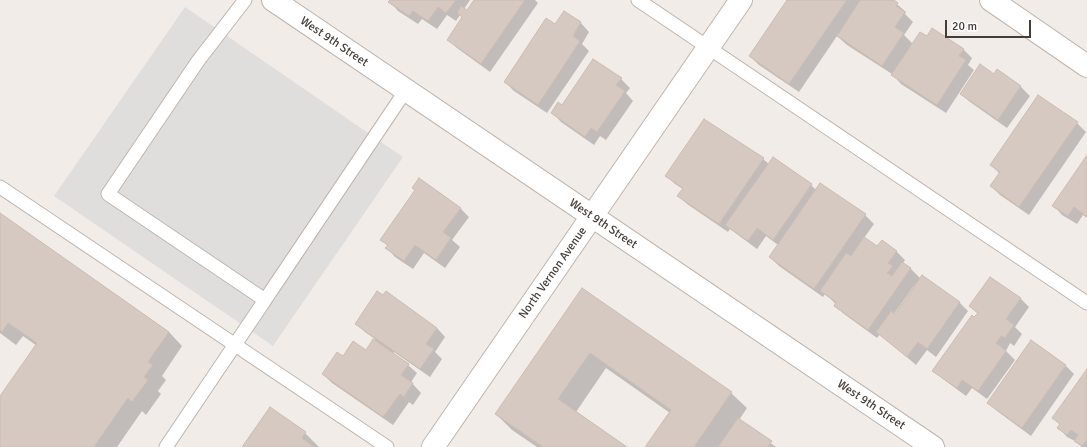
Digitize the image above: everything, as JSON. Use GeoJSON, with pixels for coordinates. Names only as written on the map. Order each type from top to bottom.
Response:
{"type":"FeatureCollection","features":[{"type":"Feature","properties":{"kind":"street","name":"West 9th Street"},"geometry":{"type":"LineString","coordinates":[[273,0],[932,447]]}},
{"type":"Feature","properties":{"kind":"street","name":"North Vernon Avenue"},"geometry":{"type":"LineString","coordinates":[[433,447],[741,0]]}},
{"type":"Feature","properties":{"kind":"street"},"geometry":{"type":"LineString","coordinates":[[991,0],[1087,66]]}},
{"type":"Feature","properties":{"kind":"lane"},"geometry":{"type":"LineString","coordinates":[[245,0],[198,61],[108,194],[265,300]]}},
{"type":"Feature","properties":{"kind":"lane"},"geometry":{"type":"LineString","coordinates":[[638,0],[1087,303]]}},
{"type":"Feature","properties":{"kind":"lane"},"geometry":{"type":"LineString","coordinates":[[166,447],[406,90]]}},
{"type":"Feature","properties":{"kind":"lane"},"geometry":{"type":"LineString","coordinates":[[0,187],[387,447]]}},
{"type":"Feature","properties":{"kind":"shaded area"},"geometry":{"type":"Polygon","coordinates":[[[185,7],[403,157],[273,346],[54,196],[185,7]]]}},
{"type":"Feature","properties":{"kind":"building"},"geometry":{"type":"Polygon","coordinates":[[[390,0],[456,0],[446,13],[438,7],[428,21],[413,11],[409,16],[388,2],[390,0]]]}},
{"type":"Feature","properties":{"kind":"building"},"geometry":{"type":"Polygon","coordinates":[[[474,0],[525,0],[481,64],[447,40],[462,17],[457,13],[461,6],[467,10],[474,0]]]}},
{"type":"Feature","properties":{"kind":"building"},"geometry":{"type":"Polygon","coordinates":[[[787,0],[847,0],[789,84],[749,56],[787,0]]]}},
{"type":"Feature","properties":{"kind":"building"},"geometry":{"type":"Polygon","coordinates":[[[860,0],[894,0],[898,3],[896,6],[905,12],[895,27],[904,33],[882,66],[837,36],[860,0]]]}},
{"type":"Feature","properties":{"kind":"building"},"geometry":{"type":"Polygon","coordinates":[[[564,11],[581,22],[573,36],[580,41],[538,105],[504,82],[546,18],[555,24],[564,11]]]}},
{"type":"Feature","properties":{"kind":"building"},"geometry":{"type":"Polygon","coordinates":[[[932,28],[964,49],[959,56],[966,60],[937,105],[891,75],[920,32],[927,36],[932,28]]]}},
{"type":"Feature","properties":{"kind":"building"},"geometry":{"type":"Polygon","coordinates":[[[593,59],[622,78],[616,85],[625,91],[597,132],[591,128],[585,137],[551,113],[558,102],[562,105],[593,59]]]}},
{"type":"Feature","properties":{"kind":"building"},"geometry":{"type":"Polygon","coordinates":[[[980,64],[994,74],[997,69],[1021,86],[998,120],[960,94],[980,64]]]}},
{"type":"Feature","properties":{"kind":"building"},"geometry":{"type":"Polygon","coordinates":[[[1038,95],[1078,122],[1019,207],[990,186],[1000,172],[990,165],[1038,95]]]}},
{"type":"Feature","properties":{"kind":"building"},"geometry":{"type":"Polygon","coordinates":[[[704,119],[764,158],[719,224],[677,196],[683,188],[665,176],[704,119]]]}},
{"type":"Feature","properties":{"kind":"building"},"geometry":{"type":"Polygon","coordinates":[[[1087,155],[1087,217],[1074,207],[1068,216],[1052,206],[1087,155]]]}},
{"type":"Feature","properties":{"kind":"building"},"geometry":{"type":"Polygon","coordinates":[[[773,157],[812,184],[773,240],[757,228],[748,241],[725,225],[773,157]]]}},
{"type":"Feature","properties":{"kind":"building"},"geometry":{"type":"Polygon","coordinates":[[[419,178],[461,208],[443,232],[451,238],[436,260],[415,245],[404,261],[385,248],[388,245],[380,240],[415,190],[412,188],[419,178]]]}},
{"type":"Feature","properties":{"kind":"building"},"geometry":{"type":"Polygon","coordinates":[[[820,183],[866,214],[814,289],[769,257],[820,183]]]}},
{"type":"Feature","properties":{"kind":"building"},"geometry":{"type":"Polygon","coordinates":[[[0,213],[169,332],[148,362],[153,365],[144,377],[148,380],[132,402],[128,398],[94,447],[0,447],[0,396],[37,343],[8,323],[2,332],[0,330],[0,213]]]}},
{"type":"Feature","properties":{"kind":"building"},"geometry":{"type":"Polygon","coordinates":[[[864,237],[877,246],[882,240],[897,251],[888,263],[893,266],[887,273],[892,276],[902,262],[911,268],[868,330],[834,306],[836,302],[820,291],[846,253],[851,256],[864,237]]]}},
{"type":"Feature","properties":{"kind":"building"},"geometry":{"type":"Polygon","coordinates":[[[922,275],[960,302],[927,349],[918,342],[907,357],[876,332],[891,311],[895,314],[922,275]]]}},
{"type":"Feature","properties":{"kind":"building"},"geometry":{"type":"Polygon","coordinates":[[[990,277],[1021,298],[1006,319],[1014,325],[1005,338],[1001,336],[996,343],[1006,351],[978,391],[962,380],[957,388],[932,371],[972,315],[974,317],[978,313],[969,306],[990,277]]]}},
{"type":"Feature","properties":{"kind":"building"},"geometry":{"type":"Polygon","coordinates":[[[582,288],[732,392],[694,447],[645,447],[671,410],[590,353],[558,399],[627,447],[543,447],[495,414],[582,288]]]}},
{"type":"Feature","properties":{"kind":"building"},"geometry":{"type":"Polygon","coordinates":[[[377,291],[383,295],[386,291],[437,328],[426,344],[434,349],[420,369],[355,324],[377,291]]]}},
{"type":"Feature","properties":{"kind":"building"},"geometry":{"type":"Polygon","coordinates":[[[373,339],[409,364],[401,375],[413,383],[404,397],[400,394],[383,417],[322,374],[337,352],[343,356],[353,341],[366,350],[373,339]]]}},
{"type":"Feature","properties":{"kind":"building"},"geometry":{"type":"Polygon","coordinates":[[[1031,340],[1066,365],[1022,428],[987,403],[1031,340]]]}},
{"type":"Feature","properties":{"kind":"building"},"geometry":{"type":"Polygon","coordinates":[[[1087,369],[1087,442],[1086,441],[1082,446],[1074,441],[1078,435],[1071,430],[1067,435],[1057,428],[1060,424],[1052,418],[1087,369]]]}},
{"type":"Feature","properties":{"kind":"building"},"geometry":{"type":"Polygon","coordinates":[[[270,407],[306,432],[302,438],[314,447],[242,447],[270,407]]]}},
{"type":"Feature","properties":{"kind":"building"},"geometry":{"type":"Polygon","coordinates":[[[738,418],[772,441],[768,447],[718,447],[738,418]]]}}]}
